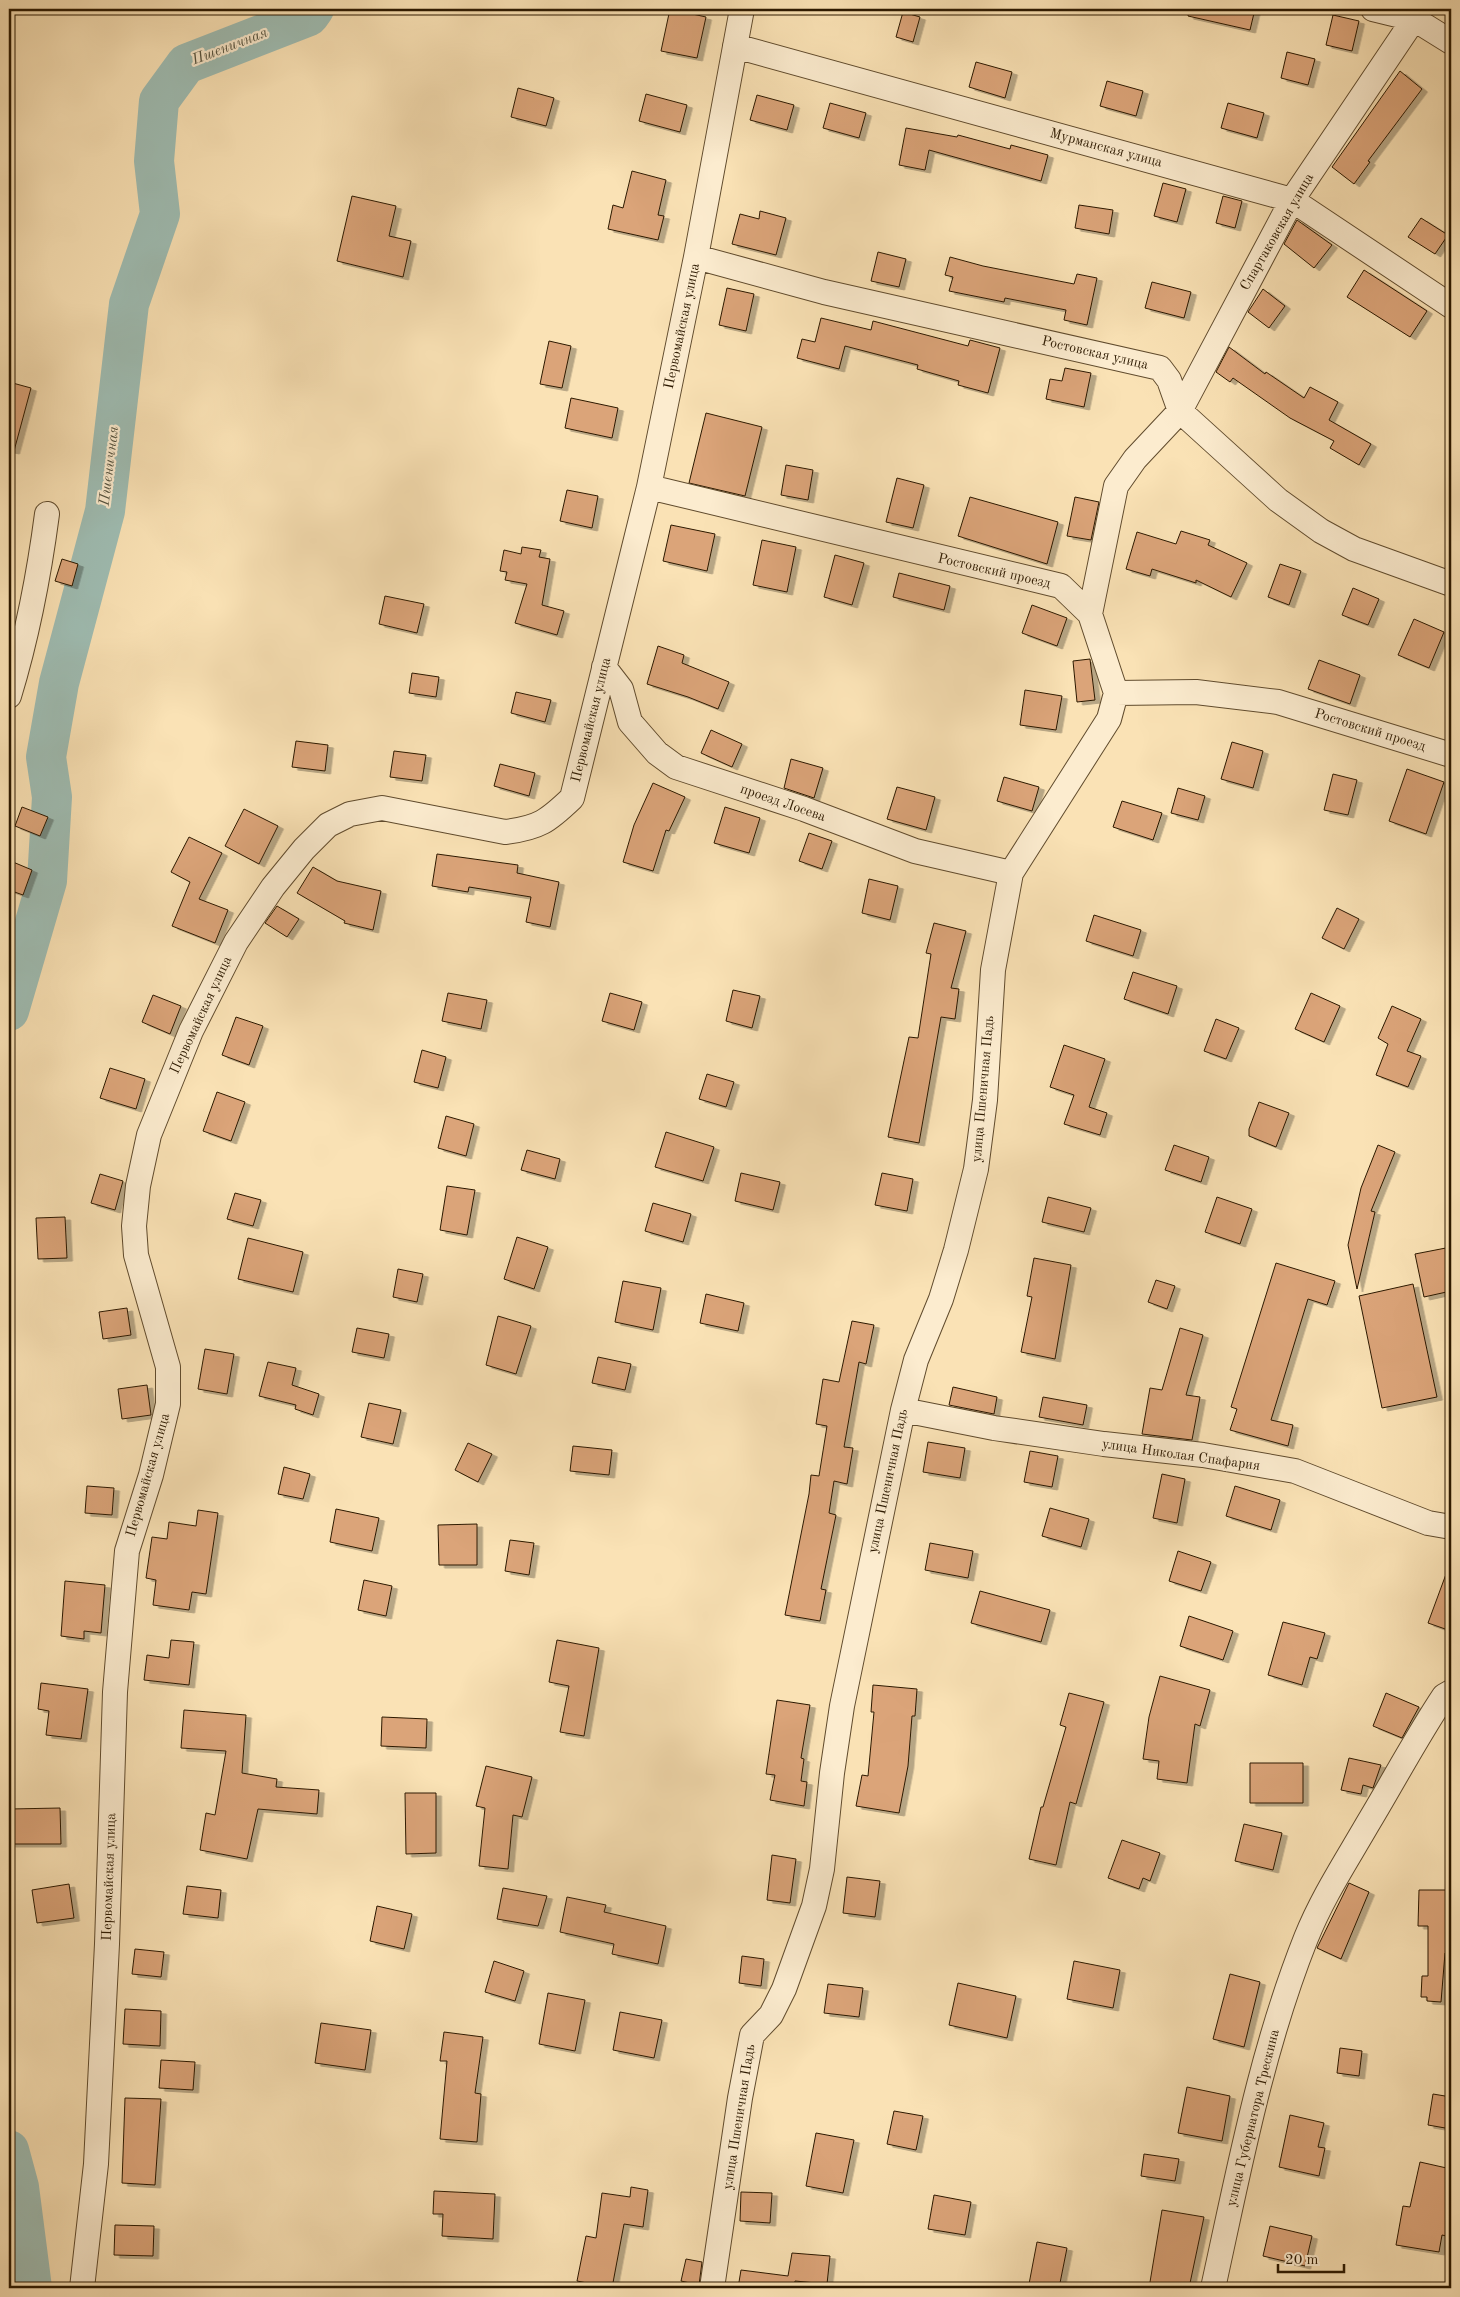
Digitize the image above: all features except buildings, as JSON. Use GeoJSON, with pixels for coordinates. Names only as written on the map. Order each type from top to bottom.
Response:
{"type":"FeatureCollection","features":[{"type":"Feature","properties":{"kind":"street","name":"Первомайская улица"},"geometry":{"type":"LineString","coordinates":[[82,2288],[96,2164],[107,1934],[115,1692],[127,1551],[152,1475],[168,1404],[168,1366],[136,1255],[134,1226],[138,1186],[149,1135],[191,1031],[236,942],[273,887],[304,849],[328,826],[350,814],[382,808],[506,832],[525,830],[541,825],[572,798],[649,487],[696,257],[742,9]]}},
{"type":"Feature","properties":{"kind":"street"},"geometry":{"type":"LineString","coordinates":[[1373,9],[1416,14],[1451,42]]}},
{"type":"Feature","properties":{"kind":"street","name":"Спартаковская улица"},"geometry":{"type":"LineString","coordinates":[[1090,614],[1116,486],[1134,458],[1180,410],[1292,200],[1416,14]]}},
{"type":"Feature","properties":{"kind":"street","name":"Мурманская улица"},"geometry":{"type":"LineString","coordinates":[[735,46],[1292,200],[1451,306]]}},
{"type":"Feature","properties":{"kind":"street","name":"Ростовская улица"},"geometry":{"type":"LineString","coordinates":[[696,257],[824,292],[1160,368],[1169,380],[1180,410],[1278,500],[1321,531],[1354,549],[1451,584]]}},
{"type":"Feature","properties":{"kind":"street","name":"Ростовский проезд"},"geometry":{"type":"LineString","coordinates":[[649,487],[1061,586],[1090,614],[1116,693],[1196,692],[1278,702],[1451,755]]}},
{"type":"Feature","properties":{"kind":"street"},"geometry":{"type":"LineString","coordinates":[[9,696],[16,672],[47,514]]}},
{"type":"Feature","properties":{"kind":"street","name":"проезд Лосева"},"geometry":{"type":"LineString","coordinates":[[604,667],[620,689],[630,722],[657,753],[676,767],[804,810],[914,851],[1011,874]]}},
{"type":"Feature","properties":{"kind":"street","name":"улица Пшеничная Падь"},"geometry":{"type":"LineString","coordinates":[[712,2288],[740,2098],[752,2035],[771,2015],[784,1990],[799,1952],[816,1897],[822,1870],[832,1773],[842,1706],[903,1410],[916,1360],[941,1298],[956,1250],[976,1169],[985,1100],[993,970],[1011,874],[1109,719],[1116,693]]}},
{"type":"Feature","properties":{"kind":"street","name":"улица Николая Спафария"},"geometry":{"type":"LineString","coordinates":[[903,1410],[994,1428],[1104,1444],[1203,1455],[1295,1471],[1428,1523],[1451,1527]]}},
{"type":"Feature","properties":{"kind":"street","name":"улица Губернатора Трескина"},"geometry":{"type":"LineString","coordinates":[[1213,2288],[1265,2055],[1306,1938],[1327,1891],[1367,1826],[1417,1736],[1444,1696],[1451,1692]]}},
{"type":"Feature","properties":{"kind":"waterway","name":"Пшеничная"},"geometry":{"type":"LineString","coordinates":[[9,1011],[47,881],[52,797],[46,757],[59,683],[105,511],[129,304],[160,214],[154,161],[159,101],[186,64],[309,16],[314,9]]}},
{"type":"Feature","properties":{"kind":"waterway","name":"Пшеничная"},"geometry":{"type":"LineString","coordinates":[[9,2150],[19,2187],[32,2288]]}}]}
